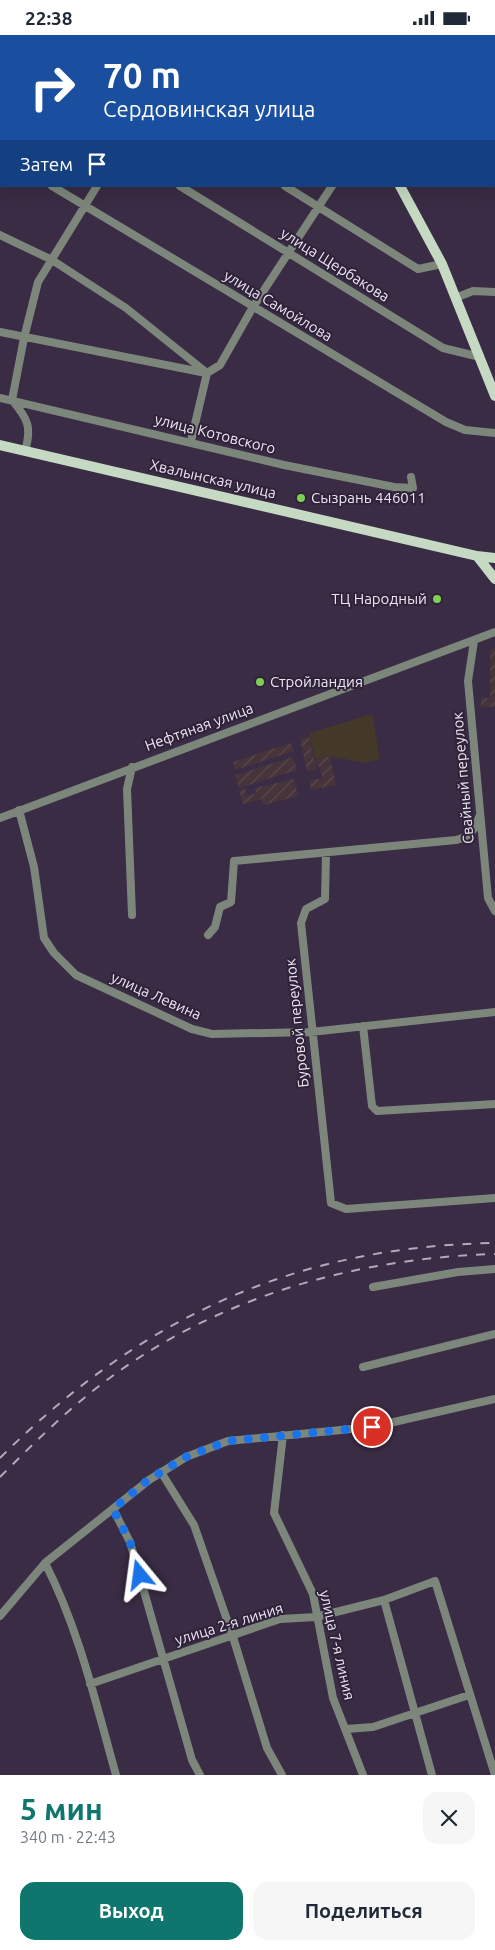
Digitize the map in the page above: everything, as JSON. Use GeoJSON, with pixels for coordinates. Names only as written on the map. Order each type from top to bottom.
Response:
{"type":"FeatureCollection","features":[{"type":"Feature","properties":{"kind":"main road"},"geometry":{"type":"LineString","coordinates":[[401,187],[442,264],[495,396]]}},
{"type":"Feature","properties":{"kind":"main road","name":"Хвалынская улица"},"geometry":{"type":"LineString","coordinates":[[0,445],[477,556],[495,558]]}},
{"type":"Feature","properties":{"kind":"main road"},"geometry":{"type":"LineString","coordinates":[[477,556],[495,579]]}},
{"type":"Feature","properties":{"kind":"street","name":"улица Самойлова"},"geometry":{"type":"LineString","coordinates":[[54,187],[446,422],[465,430],[495,433]]}},
{"type":"Feature","properties":{"kind":"street"},"geometry":{"type":"LineString","coordinates":[[25,451],[28,431],[27,418],[12,400],[24,338],[38,282],[96,187]]}},
{"type":"Feature","properties":{"kind":"street","name":"улица Щербакова"},"geometry":{"type":"LineString","coordinates":[[182,187],[443,348],[480,357]]}},
{"type":"Feature","properties":{"kind":"street"},"geometry":{"type":"LineString","coordinates":[[287,187],[418,269],[442,264]]}},
{"type":"Feature","properties":{"kind":"street"},"geometry":{"type":"LineString","coordinates":[[0,332],[207,373],[220,365],[253,307],[331,187]]}},
{"type":"Feature","properties":{"kind":"street"},"geometry":{"type":"LineString","coordinates":[[0,235],[52,260],[126,308],[207,373]]}},
{"type":"Feature","properties":{"kind":"street"},"geometry":{"type":"LineString","coordinates":[[455,298],[473,291],[495,292]]}},
{"type":"Feature","properties":{"kind":"street"},"geometry":{"type":"LineString","coordinates":[[191,441],[207,373]]}},
{"type":"Feature","properties":{"kind":"street","name":"улица Котовского"},"geometry":{"type":"LineString","coordinates":[[0,398],[191,441],[284,465],[394,487],[413,489],[411,477]]}},
{"type":"Feature","properties":{"kind":"street","name":"Нефтяная улица"},"geometry":{"type":"LineString","coordinates":[[0,818],[132,767],[474,641],[494,631]]}},
{"type":"Feature","properties":{"kind":"street","name":"Свайный переулок"},"geometry":{"type":"LineString","coordinates":[[474,641],[468,681],[488,898],[495,911]]}},
{"type":"Feature","properties":{"kind":"street"},"geometry":{"type":"LineString","coordinates":[[132,767],[127,789],[132,915]]}},
{"type":"Feature","properties":{"kind":"street","name":"улица Левина"},"geometry":{"type":"LineString","coordinates":[[18,810],[34,867],[44,938],[54,953],[76,975],[192,1029],[212,1034],[311,1031],[495,1012]]}},
{"type":"Feature","properties":{"kind":"street"},"geometry":{"type":"LineString","coordinates":[[208,935],[215,927],[220,907],[231,902],[234,861],[463,839],[474,830],[480,817]]}},
{"type":"Feature","properties":{"kind":"street","name":"Буровой переулок"},"geometry":{"type":"LineString","coordinates":[[326,853],[325,899],[306,909],[301,923],[330,1203],[346,1209],[495,1198]]}},
{"type":"Feature","properties":{"kind":"street"},"geometry":{"type":"LineString","coordinates":[[363,1026],[372,1106],[377,1111],[495,1104]]}},
{"type":"Feature","properties":{"kind":"street"},"geometry":{"type":"LineString","coordinates":[[373,1287],[458,1271],[495,1269]]}},
{"type":"Feature","properties":{"kind":"street"},"geometry":{"type":"LineString","coordinates":[[363,1367],[495,1334]]}},
{"type":"Feature","properties":{"kind":"street"},"geometry":{"type":"LineString","coordinates":[[0,1616],[44,1563],[161,1473],[186,1457],[228,1441],[372,1427],[495,1399]]}},
{"type":"Feature","properties":{"kind":"street","name":"улица 7-я линия"},"geometry":{"type":"LineString","coordinates":[[283,1435],[274,1513],[313,1594],[333,1698],[363,1775]]}},
{"type":"Feature","properties":{"kind":"street"},"geometry":{"type":"LineString","coordinates":[[161,1473],[194,1525],[233,1637],[267,1748],[282,1775]]}},
{"type":"Feature","properties":{"kind":"street"},"geometry":{"type":"LineString","coordinates":[[113,1509],[130,1542],[192,1760],[200,1775]]}},
{"type":"Feature","properties":{"kind":"street"},"geometry":{"type":"LineString","coordinates":[[44,1563],[59,1591],[90,1684],[116,1775]]}},
{"type":"Feature","properties":{"kind":"street","name":"улица 2-я линия"},"geometry":{"type":"LineString","coordinates":[[90,1684],[163,1658],[233,1637],[280,1619],[316,1617],[384,1600],[436,1581],[469,1695]]}},
{"type":"Feature","properties":{"kind":"street"},"geometry":{"type":"LineString","coordinates":[[384,1600],[432,1775]]}},
{"type":"Feature","properties":{"kind":"street"},"geometry":{"type":"LineString","coordinates":[[346,1729],[373,1727],[469,1695],[494,1775]]}},
{"type":"Feature","properties":{"kind":"shaded area"},"geometry":{"type":"Polygon","coordinates":[[[490,649],[495,649],[495,707],[481,707],[481,698],[490,698],[490,649]]]}},
{"type":"Feature","properties":{"kind":"shaded area"},"geometry":{"type":"Polygon","coordinates":[[[372,714],[380,759],[364,763],[330,756],[315,759],[309,733],[372,714]]]}},
{"type":"Feature","properties":{"kind":"shaded area"},"geometry":{"type":"Polygon","coordinates":[[[309,737],[314,760],[330,756],[336,785],[311,790],[309,780],[323,779],[319,766],[307,772],[300,739],[309,737]]]}},
{"type":"Feature","properties":{"kind":"shaded area"},"geometry":{"type":"Polygon","coordinates":[[[291,743],[294,751],[235,770],[233,762],[291,743]]]}},
{"type":"Feature","properties":{"kind":"shaded area"},"geometry":{"type":"Polygon","coordinates":[[[293,757],[297,770],[239,788],[235,775],[293,757]]]}},
{"type":"Feature","properties":{"kind":"shaded area"},"geometry":{"type":"Polygon","coordinates":[[[294,779],[298,796],[263,805],[261,799],[243,804],[239,790],[245,789],[247,796],[256,793],[255,788],[294,779]]]}},
{"type":"Feature","properties":{"kind":"railway"},"geometry":{"type":"LineString","coordinates":[[0,1458],[53,1409],[108,1366],[166,1329],[225,1299],[288,1275],[353,1258],[422,1247],[495,1243]]}},
{"type":"Feature","properties":{"kind":"railway"},"geometry":{"type":"LineString","coordinates":[[0,1477],[63,1416],[103,1383],[147,1353],[192,1327],[240,1305],[289,1288],[339,1274],[443,1257],[495,1254]]}},
{"type":"Feature","properties":{"kind":"place","name":"Сызрань 446011"},"geometry":{"type":"Point","coordinates":[301,498]}},
{"type":"Feature","properties":{"kind":"place","name":"ТЦ Народный"},"geometry":{"type":"Point","coordinates":[437,599]}},
{"type":"Feature","properties":{"kind":"place","name":"Стройландия"},"geometry":{"type":"Point","coordinates":[260,682]}},
{"type":"Feature","properties":{"kind":"route"},"geometry":{"type":"LineString","coordinates":[[140,1575],[130,1542],[113,1509],[148,1480],[186,1457],[228,1441],[372,1427]]}}]}
